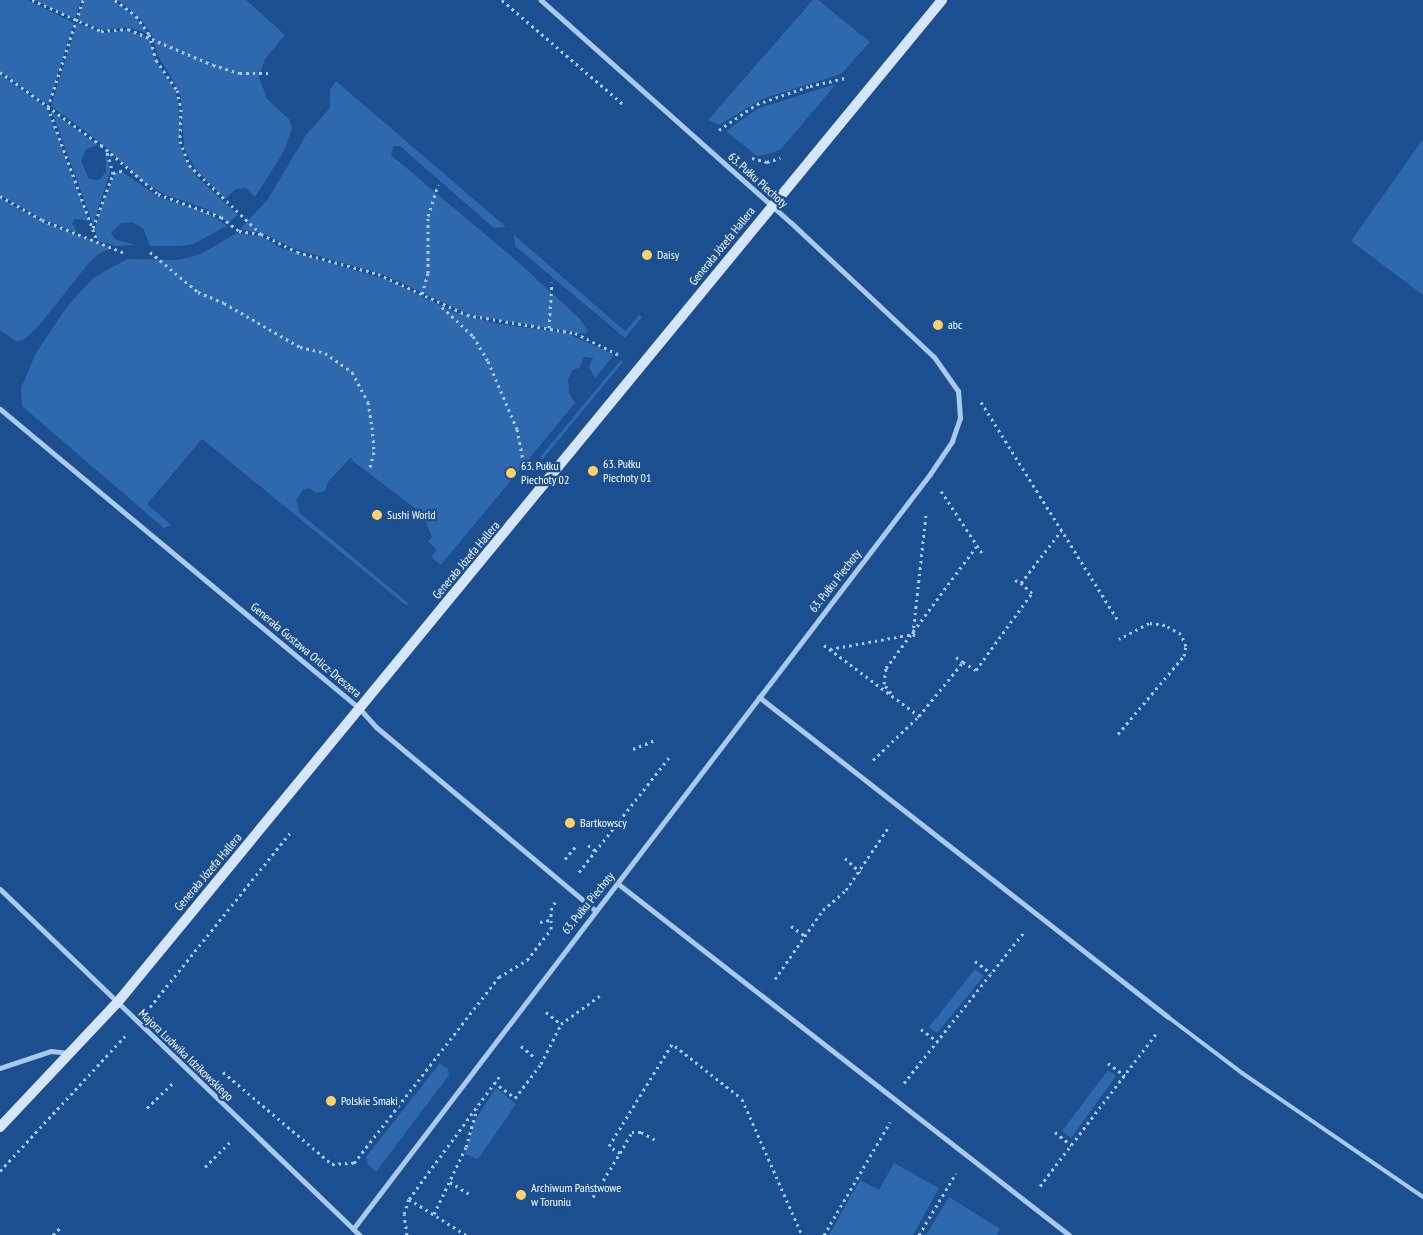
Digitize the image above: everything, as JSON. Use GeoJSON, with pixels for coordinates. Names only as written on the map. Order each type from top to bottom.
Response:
{"type":"FeatureCollection","features":[{"type":"Feature","properties":{"kind":"street","name":"63. Pułku Piechoty"},"geometry":{"type":"LineString","coordinates":[[353,1229],[594,910],[617,883],[930,474],[952,441],[960,418],[958,391],[948,373],[772,206],[541,0]]}},
{"type":"Feature","properties":{"kind":"street","name":"Generała Józefa Hallera"},"geometry":{"type":"LineString","coordinates":[[0,1127],[72,1053],[117,1003],[942,0]]}},
{"type":"Feature","properties":{"kind":"street","name":"Generała Gustawa Orlicz-Dreszera"},"geometry":{"type":"LineString","coordinates":[[0,409],[359,708],[376,727],[594,910]]}},
{"type":"Feature","properties":{"kind":"street"},"geometry":{"type":"LineString","coordinates":[[760,697],[1168,1017]]}},
{"type":"Feature","properties":{"kind":"street"},"geometry":{"type":"LineString","coordinates":[[617,883],[1069,1235]]}},
{"type":"Feature","properties":{"kind":"street","name":"Majora Ludwika Idzikowskiego"},"geometry":{"type":"LineString","coordinates":[[0,889],[359,1235]]}},
{"type":"Feature","properties":{"kind":"street"},"geometry":{"type":"LineString","coordinates":[[0,1068],[51,1051],[72,1053]]}},
{"type":"Feature","properties":{"kind":"lane"},"geometry":{"type":"LineString","coordinates":[[1168,1017],[1242,1073],[1423,1197]]}},
{"type":"Feature","properties":{"kind":"path"},"geometry":{"type":"LineString","coordinates":[[32,0],[101,31],[128,29],[150,36],[213,65],[240,72],[268,73]]}},
{"type":"Feature","properties":{"kind":"path"},"geometry":{"type":"LineString","coordinates":[[83,0],[48,107],[97,241]]}},
{"type":"Feature","properties":{"kind":"path"},"geometry":{"type":"LineString","coordinates":[[115,0],[136,16],[150,36],[156,60],[177,90],[181,109],[182,150],[188,164],[261,234],[297,252],[378,274],[422,294],[437,303],[468,330],[488,361],[517,428],[525,470]]}},
{"type":"Feature","properties":{"kind":"path"},"geometry":{"type":"LineString","coordinates":[[0,72],[106,150],[127,170],[158,194],[221,217],[239,232],[261,234]]}},
{"type":"Feature","properties":{"kind":"path"},"geometry":{"type":"LineString","coordinates":[[718,131],[757,104],[810,86],[846,78]]}},
{"type":"Feature","properties":{"kind":"path"},"geometry":{"type":"LineString","coordinates":[[106,150],[113,174]]}},
{"type":"Feature","properties":{"kind":"path"},"geometry":{"type":"LineString","coordinates":[[93,229],[113,174],[116,170],[127,170]]}},
{"type":"Feature","properties":{"kind":"path"},"geometry":{"type":"LineString","coordinates":[[422,294],[428,273],[429,210],[438,185]]}},
{"type":"Feature","properties":{"kind":"path"},"geometry":{"type":"LineString","coordinates":[[0,196],[42,220],[125,253]]}},
{"type":"Feature","properties":{"kind":"path"},"geometry":{"type":"LineString","coordinates":[[150,252],[198,292],[224,303],[295,344],[326,353],[352,372],[368,402],[374,452],[370,467]]}},
{"type":"Feature","properties":{"kind":"path"},"geometry":{"type":"LineString","coordinates":[[548,328],[552,282]]}},
{"type":"Feature","properties":{"kind":"path"},"geometry":{"type":"LineString","coordinates":[[437,303],[487,320],[548,328],[596,341],[619,355]]}},
{"type":"Feature","properties":{"kind":"path"},"geometry":{"type":"LineString","coordinates":[[979,399],[1117,620]]}},
{"type":"Feature","properties":{"kind":"path"},"geometry":{"type":"LineString","coordinates":[[930,474],[976,547],[982,553]]}},
{"type":"Feature","properties":{"kind":"path"},"geometry":{"type":"LineString","coordinates":[[913,634],[930,474]]}},
{"type":"Feature","properties":{"kind":"path"},"geometry":{"type":"LineString","coordinates":[[1021,584],[1061,531]]}},
{"type":"Feature","properties":{"kind":"path"},"geometry":{"type":"LineString","coordinates":[[892,696],[884,684],[883,675],[976,547]]}},
{"type":"Feature","properties":{"kind":"path"},"geometry":{"type":"LineString","coordinates":[[956,658],[976,670],[1032,593],[1015,580]]}},
{"type":"Feature","properties":{"kind":"path"},"geometry":{"type":"LineString","coordinates":[[1118,734],[1184,656],[1186,646],[1181,634],[1165,625],[1149,624],[1119,639]]}},
{"type":"Feature","properties":{"kind":"path"},"geometry":{"type":"LineString","coordinates":[[808,633],[920,716]]}},
{"type":"Feature","properties":{"kind":"path"},"geometry":{"type":"LineString","coordinates":[[830,649],[913,634],[918,638]]}},
{"type":"Feature","properties":{"kind":"path"},"geometry":{"type":"LineString","coordinates":[[858,774],[920,716],[963,662]]}},
{"type":"Feature","properties":{"kind":"path"},"geometry":{"type":"LineString","coordinates":[[633,749],[653,741]]}},
{"type":"Feature","properties":{"kind":"path"},"geometry":{"type":"LineString","coordinates":[[222,1071],[332,1164],[354,1163],[498,977],[527,960],[551,929],[550,920],[554,904],[671,755]]}},
{"type":"Feature","properties":{"kind":"path"},"geometry":{"type":"LineString","coordinates":[[762,996],[807,937],[824,910],[846,890],[860,872],[902,807]]}},
{"type":"Feature","properties":{"kind":"path"},"geometry":{"type":"LineString","coordinates":[[588,844],[596,851]]}},
{"type":"Feature","properties":{"kind":"path"},"geometry":{"type":"LineString","coordinates":[[845,858],[860,872]]}},
{"type":"Feature","properties":{"kind":"path"},"geometry":{"type":"LineString","coordinates":[[892,1098],[1038,915]]}},
{"type":"Feature","properties":{"kind":"path"},"geometry":{"type":"LineString","coordinates":[[540,922],[550,920]]}},
{"type":"Feature","properties":{"kind":"path"},"geometry":{"type":"LineString","coordinates":[[791,926],[807,937]]}},
{"type":"Feature","properties":{"kind":"path"},"geometry":{"type":"LineString","coordinates":[[975,961],[991,973]]}},
{"type":"Feature","properties":{"kind":"path"},"geometry":{"type":"LineString","coordinates":[[494,1082],[515,1098],[541,1064],[561,1024],[602,994]]}},
{"type":"Feature","properties":{"kind":"path"},"geometry":{"type":"LineString","coordinates":[[541,1019],[551,1004]]}},
{"type":"Feature","properties":{"kind":"path"},"geometry":{"type":"LineString","coordinates":[[148,1009],[156,1015]]}},
{"type":"Feature","properties":{"kind":"path"},"geometry":{"type":"LineString","coordinates":[[546,1012],[561,1024]]}},
{"type":"Feature","properties":{"kind":"path"},"geometry":{"type":"LineString","coordinates":[[1028,1203],[1168,1017]]}},
{"type":"Feature","properties":{"kind":"path"},"geometry":{"type":"LineString","coordinates":[[921,1029],[938,1042]]}},
{"type":"Feature","properties":{"kind":"path"},"geometry":{"type":"LineString","coordinates":[[516,1053],[526,1039]]}},
{"type":"Feature","properties":{"kind":"path"},"geometry":{"type":"LineString","coordinates":[[620,1153],[610,1146],[674,1045],[742,1099],[802,1235]]}},
{"type":"Feature","properties":{"kind":"path"},"geometry":{"type":"LineString","coordinates":[[521,1046],[534,1057]]}},
{"type":"Feature","properties":{"kind":"path"},"geometry":{"type":"LineString","coordinates":[[1108,1063],[1125,1076]]}},
{"type":"Feature","properties":{"kind":"path"},"geometry":{"type":"LineString","coordinates":[[541,1064],[545,1067]]}},
{"type":"Feature","properties":{"kind":"path"},"geometry":{"type":"LineString","coordinates":[[407,1235],[404,1214],[409,1199],[500,1075]]}},
{"type":"Feature","properties":{"kind":"path"},"geometry":{"type":"LineString","coordinates":[[147,1108],[172,1084]]}},
{"type":"Feature","properties":{"kind":"path"},"geometry":{"type":"LineString","coordinates":[[434,1214],[466,1147],[480,1102]]}},
{"type":"Feature","properties":{"kind":"path"},"geometry":{"type":"LineString","coordinates":[[824,1235],[900,1104]]}},
{"type":"Feature","properties":{"kind":"path"},"geometry":{"type":"LineString","coordinates":[[593,1197],[632,1132],[641,1132],[658,1141]]}},
{"type":"Feature","properties":{"kind":"path"},"geometry":{"type":"LineString","coordinates":[[1055,1132],[1071,1145]]}},
{"type":"Feature","properties":{"kind":"path"},"geometry":{"type":"LineString","coordinates":[[206,1167],[232,1140]]}},
{"type":"Feature","properties":{"kind":"path"},"geometry":{"type":"LineString","coordinates":[[919,1235],[966,1155]]}},
{"type":"Feature","properties":{"kind":"path"},"geometry":{"type":"LineString","coordinates":[[450,1182],[471,1195]]}},
{"type":"Feature","properties":{"kind":"path"},"geometry":{"type":"LineString","coordinates":[[409,1199],[466,1235]]}},
{"type":"Feature","properties":{"kind":"path"},"geometry":{"type":"LineString","coordinates":[[53,1235],[60,1228]]}},
{"type":"Feature","properties":{"kind":"shaded area"},"geometry":{"type":"Polygon","coordinates":[[[0,0],[27,0],[74,23],[48,105],[0,72],[0,0]]]}},
{"type":"Feature","properties":{"kind":"shaded area"},"geometry":{"type":"Polygon","coordinates":[[[35,0],[81,0],[75,19],[35,0]]]}},
{"type":"Feature","properties":{"kind":"shaded area"},"geometry":{"type":"Polygon","coordinates":[[[84,0],[113,0],[136,17],[148,34],[129,27],[102,30],[77,20],[84,0]]]}},
{"type":"Feature","properties":{"kind":"shaded area"},"geometry":{"type":"Polygon","coordinates":[[[118,0],[246,0],[285,35],[265,59],[259,77],[267,99],[289,119],[292,128],[284,151],[255,197],[246,188],[236,189],[225,199],[196,170],[184,148],[181,97],[158,56],[152,35],[140,18],[118,0]]]}},
{"type":"Feature","properties":{"kind":"shaded area"},"geometry":{"type":"Polygon","coordinates":[[[813,0],[818,0],[870,42],[841,74],[762,99],[719,125],[708,120],[813,0]]]}},
{"type":"Feature","properties":{"kind":"shaded area"},"geometry":{"type":"Polygon","coordinates":[[[77,23],[105,33],[126,30],[149,38],[155,59],[176,92],[181,124],[179,142],[184,156],[197,177],[238,215],[229,223],[207,209],[166,195],[143,182],[100,142],[51,106],[77,23]]]}},
{"type":"Feature","properties":{"kind":"shaded area"},"geometry":{"type":"Polygon","coordinates":[[[0,74],[47,108],[89,221],[75,219],[72,224],[78,233],[42,219],[0,195],[0,74]]]}},
{"type":"Feature","properties":{"kind":"shaded area"},"geometry":{"type":"Polygon","coordinates":[[[336,81],[506,227],[494,228],[400,146],[393,146],[391,155],[518,262],[580,319],[588,331],[585,334],[470,315],[385,275],[295,249],[262,233],[240,229],[268,199],[306,135],[330,108],[330,90],[336,81]]]}},
{"type":"Feature","properties":{"kind":"shaded area"},"geometry":{"type":"Polygon","coordinates":[[[836,84],[781,149],[773,153],[757,156],[726,131],[759,108],[836,84]]]}},
{"type":"Feature","properties":{"kind":"shaded area"},"geometry":{"type":"Polygon","coordinates":[[[52,112],[98,145],[86,149],[81,161],[89,179],[99,180],[106,172],[105,151],[110,172],[93,224],[52,112]]]}},
{"type":"Feature","properties":{"kind":"shaded area"},"geometry":{"type":"Polygon","coordinates":[[[1423,139],[1423,295],[1351,241],[1423,139]]]}},
{"type":"Feature","properties":{"kind":"shaded area"},"geometry":{"type":"Polygon","coordinates":[[[121,171],[157,196],[210,214],[227,226],[193,244],[150,246],[143,228],[132,222],[121,223],[111,233],[115,239],[134,245],[116,246],[98,241],[95,228],[102,205],[115,173],[121,171]]]}},
{"type":"Feature","properties":{"kind":"shaded area"},"geometry":{"type":"Polygon","coordinates":[[[0,198],[41,221],[112,248],[98,254],[37,328],[23,340],[16,341],[0,330],[0,198]]]}},
{"type":"Feature","properties":{"kind":"shaded area"},"geometry":{"type":"Polygon","coordinates":[[[237,233],[261,236],[283,249],[388,280],[452,311],[493,323],[567,333],[614,355],[595,378],[589,367],[593,358],[584,357],[579,368],[573,370],[568,379],[569,393],[575,403],[441,565],[431,557],[437,550],[428,541],[432,537],[425,520],[428,518],[354,462],[351,457],[328,482],[325,491],[317,493],[309,488],[302,491],[296,500],[300,513],[408,603],[407,606],[202,439],[147,504],[171,525],[164,528],[22,406],[21,388],[36,353],[66,308],[93,278],[127,259],[179,260],[201,254],[237,233]]]}},
{"type":"Feature","properties":{"kind":"shaded area"},"geometry":{"type":"Polygon","coordinates":[[[514,235],[625,331],[639,315],[642,317],[625,338],[515,246],[514,235]]]}},
{"type":"Feature","properties":{"kind":"shaded area"},"geometry":{"type":"Polygon","coordinates":[[[621,360],[623,362],[542,460],[540,457],[621,360]]]}},
{"type":"Feature","properties":{"kind":"shaded area"},"geometry":{"type":"Polygon","coordinates":[[[975,969],[984,976],[937,1033],[929,1027],[975,969]]]}},
{"type":"Feature","properties":{"kind":"shaded area"},"geometry":{"type":"Polygon","coordinates":[[[440,1063],[448,1069],[449,1075],[376,1172],[368,1164],[366,1157],[440,1063]]]}},
{"type":"Feature","properties":{"kind":"shaded area"},"geometry":{"type":"Polygon","coordinates":[[[1108,1070],[1116,1076],[1071,1138],[1062,1131],[1108,1070]]]}},
{"type":"Feature","properties":{"kind":"shaded area"},"geometry":{"type":"Polygon","coordinates":[[[496,1088],[516,1104],[478,1159],[465,1154],[474,1122],[496,1088]]]}},
{"type":"Feature","properties":{"kind":"shaded area"},"geometry":{"type":"Polygon","coordinates":[[[894,1163],[939,1188],[913,1235],[829,1235],[860,1180],[879,1190],[894,1163]]]}},
{"type":"Feature","properties":{"kind":"shaded area"},"geometry":{"type":"Polygon","coordinates":[[[949,1197],[1000,1229],[997,1235],[926,1235],[949,1197]]]}},
{"type":"Feature","properties":{"kind":"place","name":"Daisy"},"geometry":{"type":"Point","coordinates":[647,255]}},
{"type":"Feature","properties":{"kind":"place","name":"abc"},"geometry":{"type":"Point","coordinates":[938,325]}},
{"type":"Feature","properties":{"kind":"place","name":"63. Pułku Piechoty 01"},"geometry":{"type":"Point","coordinates":[593,471]}},
{"type":"Feature","properties":{"kind":"place","name":"63. Pułku Piechoty 02"},"geometry":{"type":"Point","coordinates":[511,473]}},
{"type":"Feature","properties":{"kind":"place","name":"Sushi World"},"geometry":{"type":"Point","coordinates":[377,515]}},
{"type":"Feature","properties":{"kind":"place","name":"Bartkowscy"},"geometry":{"type":"Point","coordinates":[570,823]}},
{"type":"Feature","properties":{"kind":"place","name":"Polskie Smaki"},"geometry":{"type":"Point","coordinates":[331,1101]}},
{"type":"Feature","properties":{"kind":"place","name":"Archiwum Państwowe w Toruniu"},"geometry":{"type":"Point","coordinates":[521,1195]}}]}
